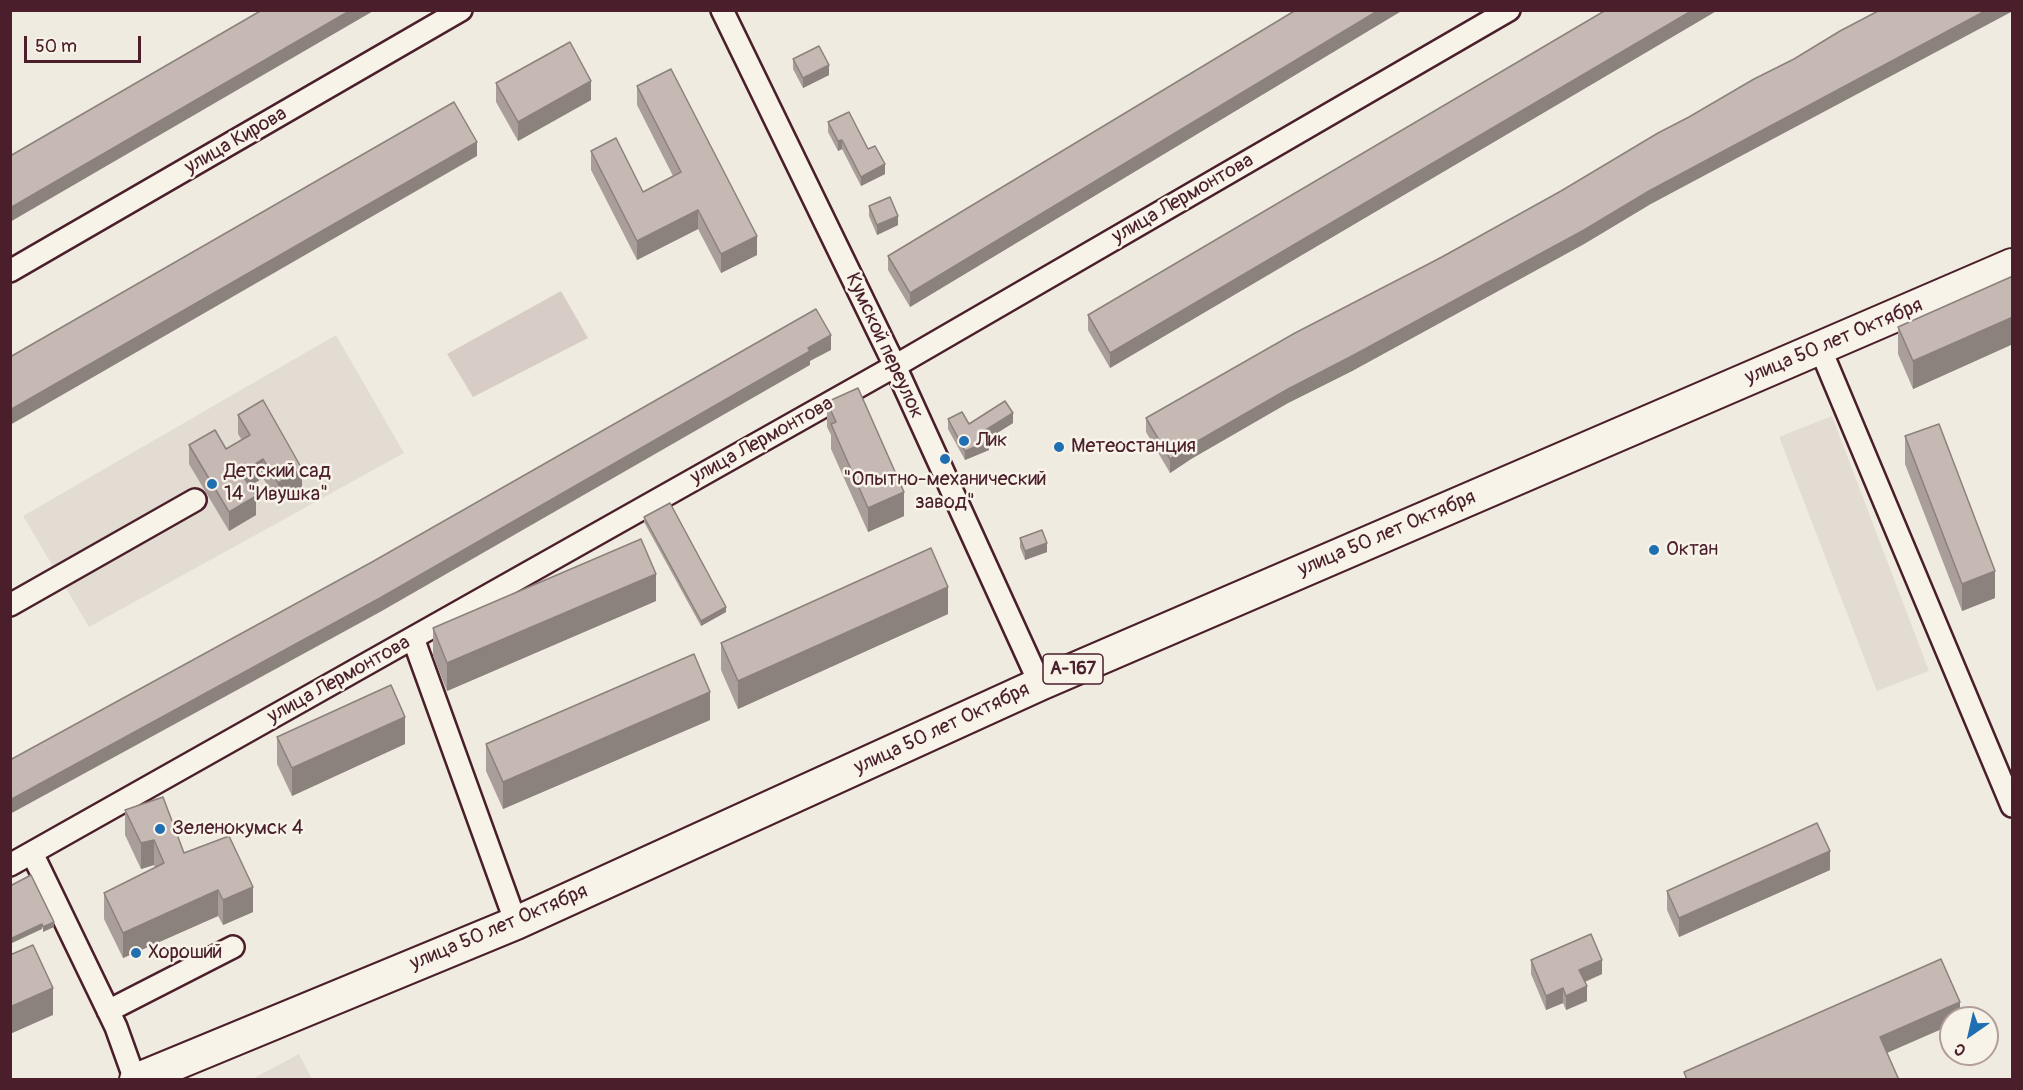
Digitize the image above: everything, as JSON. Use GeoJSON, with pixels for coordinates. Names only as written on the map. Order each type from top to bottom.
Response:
{"type":"FeatureCollection","features":[{"type":"Feature","properties":{"kind":"highway","name":"улица 50 лет Октября"},"geometry":{"type":"LineString","coordinates":[[136,1080],[516,923],[1040,684],[2013,265]]}},
{"type":"Feature","properties":{"kind":"street","name":"улица Кирова"},"geometry":{"type":"LineString","coordinates":[[10,271],[461,10]]}},
{"type":"Feature","properties":{"kind":"street","name":"Кумской переулок"},"geometry":{"type":"LineString","coordinates":[[722,10],[895,366],[1040,684]]}},
{"type":"Feature","properties":{"kind":"street","name":"улица Лермонтова"},"geometry":{"type":"LineString","coordinates":[[10,865],[895,366],[1509,10]]}},
{"type":"Feature","properties":{"kind":"street"},"geometry":{"type":"LineString","coordinates":[[1820,348],[2013,806]]}},
{"type":"Feature","properties":{"kind":"street"},"geometry":{"type":"LineString","coordinates":[[10,605],[195,500]]}},
{"type":"Feature","properties":{"kind":"street"},"geometry":{"type":"LineString","coordinates":[[413,638],[516,923]]}},
{"type":"Feature","properties":{"kind":"street"},"geometry":{"type":"LineString","coordinates":[[33,853],[108,1011],[136,1080]]}},
{"type":"Feature","properties":{"kind":"street"},"geometry":{"type":"LineString","coordinates":[[108,1011],[233,947]]}},
{"type":"Feature","properties":{"kind":"shaded area"},"geometry":{"type":"Polygon","coordinates":[[[561,291],[588,338],[473,397],[447,354],[561,291]]]}},
{"type":"Feature","properties":{"kind":"shaded area","name":"Детский сад 14 \"Ивушка\""},"geometry":{"type":"Polygon","coordinates":[[[336,335],[404,453],[89,627],[23,516],[336,335]]]}},
{"type":"Feature","properties":{"kind":"shaded area"},"geometry":{"type":"Polygon","coordinates":[[[1832,416],[1929,671],[1877,691],[1779,437],[1832,416]]]}},
{"type":"Feature","properties":{"kind":"shaded area"},"geometry":{"type":"Polygon","coordinates":[[[299,1054],[312,1079],[252,1079],[299,1054]]]}},
{"type":"Feature","properties":{"kind":"building"},"geometry":{"type":"Polygon","coordinates":[[[262,10],[351,10],[10,208],[10,156],[262,10]]]}},
{"type":"Feature","properties":{"kind":"building"},"geometry":{"type":"Polygon","coordinates":[[[1296,10],[1379,10],[910,293],[888,256],[1296,10]]]}},
{"type":"Feature","properties":{"kind":"building"},"geometry":{"type":"Polygon","coordinates":[[[1606,10],[1693,10],[1110,353],[1088,315],[1606,10]]]}},
{"type":"Feature","properties":{"kind":"building"},"geometry":{"type":"Polygon","coordinates":[[[1880,10],[1987,10],[1649,191],[1584,230],[1288,389],[1170,459],[1146,418],[1295,333],[1442,257],[1561,191],[1658,133],[1880,10]]]}},
{"type":"Feature","properties":{"kind":"building"},"geometry":{"type":"Polygon","coordinates":[[[570,42],[591,81],[518,122],[496,83],[570,42]]]}},
{"type":"Feature","properties":{"kind":"building"},"geometry":{"type":"Polygon","coordinates":[[[819,46],[829,65],[803,78],[793,59],[819,46]]]}},
{"type":"Feature","properties":{"kind":"building"},"geometry":{"type":"Polygon","coordinates":[[[671,69],[757,236],[721,254],[698,210],[637,241],[591,151],[616,138],[643,192],[681,172],[637,86],[671,69]]]}},
{"type":"Feature","properties":{"kind":"building"},"geometry":{"type":"Polygon","coordinates":[[[454,102],[477,142],[10,410],[10,357],[454,102]]]}},
{"type":"Feature","properties":{"kind":"building"},"geometry":{"type":"Polygon","coordinates":[[[849,112],[868,149],[875,146],[885,164],[861,177],[842,140],[838,141],[828,122],[849,112]]]}},
{"type":"Feature","properties":{"kind":"building"},"geometry":{"type":"Polygon","coordinates":[[[890,197],[898,216],[877,225],[869,206],[890,197]]]}},
{"type":"Feature","properties":{"kind":"building"},"geometry":{"type":"Polygon","coordinates":[[[2013,276],[2013,317],[1913,361],[1898,327],[2013,276]]]}},
{"type":"Feature","properties":{"kind":"building"},"geometry":{"type":"Polygon","coordinates":[[[816,309],[831,335],[808,348],[810,351],[380,598],[10,800],[10,760],[372,562],[816,309]]]}},
{"type":"Feature","properties":{"kind":"building"},"geometry":{"type":"Polygon","coordinates":[[[858,388],[904,492],[868,508],[831,424],[836,422],[827,402],[858,388]]]}},
{"type":"Feature","properties":{"kind":"building"},"geometry":{"type":"Polygon","coordinates":[[[263,400],[302,469],[278,483],[263,459],[241,473],[256,496],[229,512],[189,445],[215,430],[226,449],[250,435],[238,415],[263,400]]]}},
{"type":"Feature","properties":{"kind":"building"},"geometry":{"type":"Polygon","coordinates":[[[1005,401],[1013,413],[984,431],[989,441],[965,451],[948,419],[962,412],[969,424],[1005,401]]]}},
{"type":"Feature","properties":{"kind":"building"},"geometry":{"type":"Polygon","coordinates":[[[1939,424],[1995,571],[1962,584],[1905,436],[1939,424]]]}},
{"type":"Feature","properties":{"kind":"building"},"geometry":{"type":"Polygon","coordinates":[[[670,503],[726,607],[701,621],[644,517],[670,503]]]}},
{"type":"Feature","properties":{"kind":"building"},"geometry":{"type":"Polygon","coordinates":[[[1042,530],[1047,543],[1025,551],[1020,538],[1042,530]]]}},
{"type":"Feature","properties":{"kind":"building"},"geometry":{"type":"Polygon","coordinates":[[[641,539],[656,574],[447,663],[433,628],[641,539]]]}},
{"type":"Feature","properties":{"kind":"building"},"geometry":{"type":"Polygon","coordinates":[[[931,548],[948,587],[738,681],[721,643],[931,548]]]}},
{"type":"Feature","properties":{"kind":"building"},"geometry":{"type":"Polygon","coordinates":[[[694,654],[710,692],[503,782],[486,744],[694,654]]]}},
{"type":"Feature","properties":{"kind":"building"},"geometry":{"type":"Polygon","coordinates":[[[391,685],[405,717],[292,768],[277,737],[391,685]]]}},
{"type":"Feature","properties":{"kind":"building"},"geometry":{"type":"Polygon","coordinates":[[[163,797],[184,853],[229,836],[253,887],[223,900],[218,890],[123,933],[104,893],[164,863],[154,840],[141,843],[125,810],[163,797]]]}},
{"type":"Feature","properties":{"kind":"building"},"geometry":{"type":"Polygon","coordinates":[[[1817,823],[1830,851],[1679,918],[1667,891],[1817,823]]]}},
{"type":"Feature","properties":{"kind":"building"},"geometry":{"type":"Polygon","coordinates":[[[31,875],[54,922],[43,927],[42,924],[10,939],[10,886],[31,875]]]}},
{"type":"Feature","properties":{"kind":"building"},"geometry":{"type":"Polygon","coordinates":[[[1591,934],[1602,960],[1579,970],[1587,986],[1566,996],[1563,988],[1546,996],[1531,960],[1591,934]]]}},
{"type":"Feature","properties":{"kind":"building"},"geometry":{"type":"Polygon","coordinates":[[[33,945],[53,988],[10,1007],[10,955],[33,945]]]}},
{"type":"Feature","properties":{"kind":"building"},"geometry":{"type":"Polygon","coordinates":[[[1941,959],[1960,1002],[1951,1006],[1939,1006],[1939,1011],[1880,1037],[1899,1080],[1687,1080],[1684,1072],[1941,959]]]}},
{"type":"Feature","properties":{"kind":"place","name":"Лик"},"geometry":{"type":"Point","coordinates":[964,441]}},
{"type":"Feature","properties":{"kind":"place","name":"Метеостанция"},"geometry":{"type":"Point","coordinates":[1059,447]}},
{"type":"Feature","properties":{"kind":"place","name":"\"Опытно-механический завод\""},"geometry":{"type":"Point","coordinates":[945,459]}},
{"type":"Feature","properties":{"kind":"place","name":"Детский сад 14 \"Ивушка\""},"geometry":{"type":"Point","coordinates":[212,484]}},
{"type":"Feature","properties":{"kind":"place","name":"Октан"},"geometry":{"type":"Point","coordinates":[1654,550]}},
{"type":"Feature","properties":{"kind":"place","name":"Зеленокумск 4"},"geometry":{"type":"Point","coordinates":[160,829]}},
{"type":"Feature","properties":{"kind":"place","name":"Хороший"},"geometry":{"type":"Point","coordinates":[136,953]}}]}
